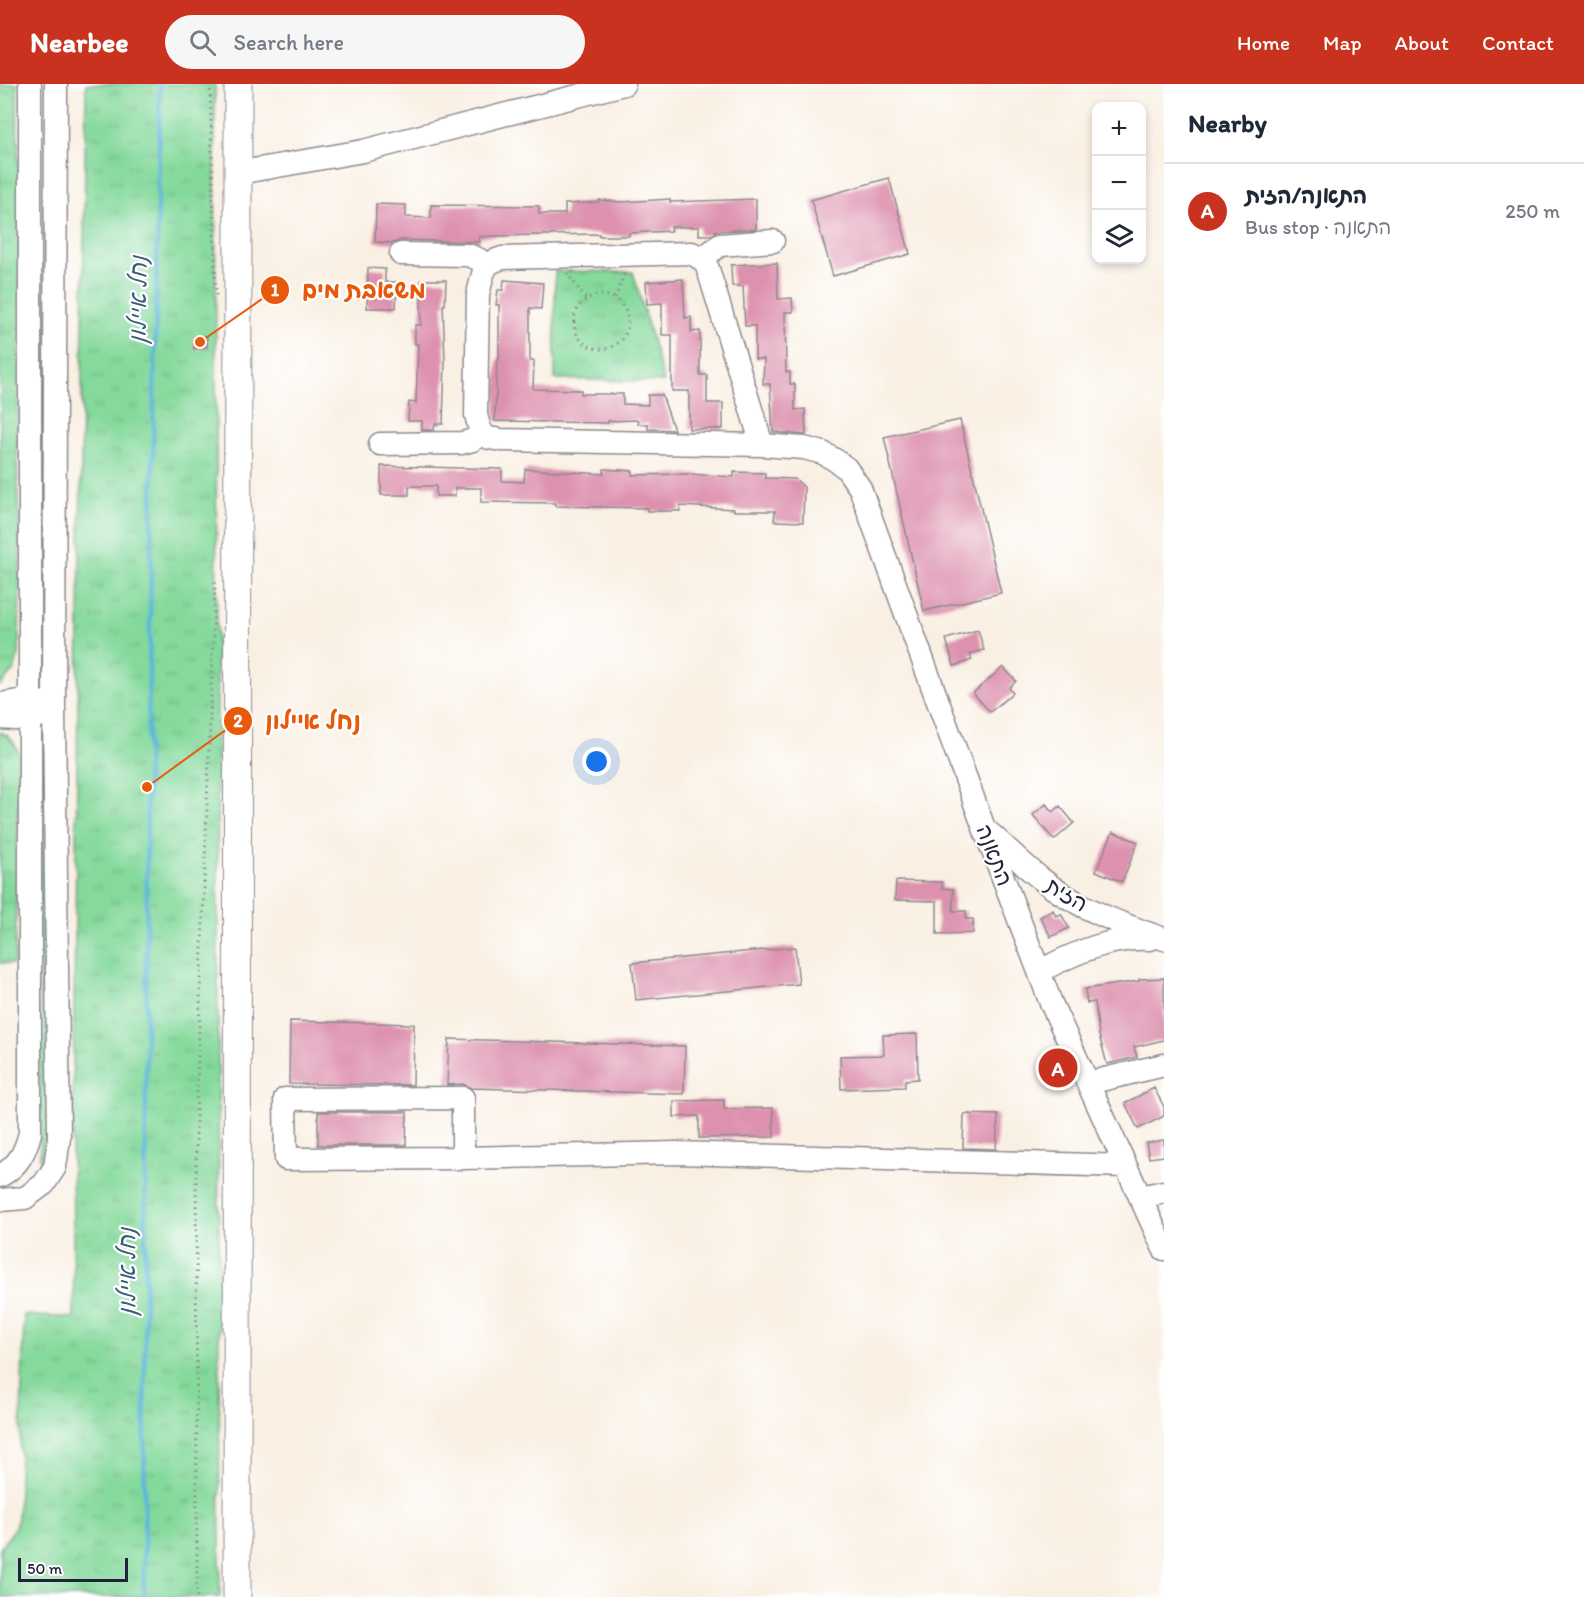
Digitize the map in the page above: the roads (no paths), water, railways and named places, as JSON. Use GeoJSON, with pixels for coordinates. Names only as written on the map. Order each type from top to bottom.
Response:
{"type":"FeatureCollection","features":[{"type":"Feature","properties":{"kind":"main road"},"geometry":{"type":"LineString","coordinates":[[237,1597],[238,84]]}},
{"type":"Feature","properties":{"kind":"street"},"geometry":{"type":"LineString","coordinates":[[0,1176],[18,1163],[26,1150],[30,1133],[30,84]]}},
{"type":"Feature","properties":{"kind":"street"},"geometry":{"type":"LineString","coordinates":[[0,1200],[25,1197],[44,1184],[55,1167],[59,1138],[54,707],[56,84]]}},
{"type":"Feature","properties":{"kind":"street"},"geometry":{"type":"LineString","coordinates":[[237,173],[363,151],[624,84]]}},
{"type":"Feature","properties":{"kind":"street"},"geometry":{"type":"LineString","coordinates":[[701,259],[720,245],[773,242]]}},
{"type":"Feature","properties":{"kind":"street"},"geometry":{"type":"LineString","coordinates":[[692,253],[701,259],[708,269],[762,445],[501,440],[489,438],[481,433],[476,416],[478,294],[487,265],[502,258],[692,253]]}},
{"type":"Feature","properties":{"kind":"street"},"geometry":{"type":"LineString","coordinates":[[401,254],[468,255],[487,265]]}},
{"type":"Feature","properties":{"kind":"street"},"geometry":{"type":"LineString","coordinates":[[380,444],[462,443],[472,440],[481,433]]}},
{"type":"Feature","properties":{"kind":"street","name":"התאנה"},"geometry":{"type":"LineString","coordinates":[[762,445],[804,448],[835,460],[846,468],[860,488],[984,828],[1051,1003],[1164,1249]]}},
{"type":"Feature","properties":{"kind":"street"},"geometry":{"type":"LineString","coordinates":[[0,698],[31,663]]}},
{"type":"Feature","properties":{"kind":"street"},"geometry":{"type":"LineString","coordinates":[[0,704],[31,710]]}},
{"type":"Feature","properties":{"kind":"street"},"geometry":{"type":"LineString","coordinates":[[0,717],[54,707]]}},
{"type":"Feature","properties":{"kind":"street","name":"הזית"},"geometry":{"type":"LineString","coordinates":[[984,828],[1040,879],[1062,894],[1126,926],[1164,939]]}},
{"type":"Feature","properties":{"kind":"street","name":"הזית"},"geometry":{"type":"LineString","coordinates":[[1040,971],[1082,951],[1106,943],[1164,939]]}},
{"type":"Feature","properties":{"kind":"street"},"geometry":{"type":"LineString","coordinates":[[1088,1083],[1164,1065]]}},
{"type":"Feature","properties":{"kind":"street"},"geometry":{"type":"LineString","coordinates":[[463,1158],[463,1098],[285,1099],[286,1160],[463,1158],[676,1153],[1126,1166]]}},
{"type":"Feature","properties":{"kind":"street"},"geometry":{"type":"LineString","coordinates":[[1140,1197],[1164,1192]]}},
{"type":"Feature","properties":{"kind":"waterway","name":"נחל איילון"},"geometry":{"type":"LineString","coordinates":[[144,1597],[147,787],[160,84]]}},
{"type":"Feature","properties":{"kind":"place","name":"משאבת מים"},"geometry":{"type":"Point","coordinates":[200,342]}},
{"type":"Feature","properties":{"kind":"place","name":"נחל איילון"},"geometry":{"type":"Point","coordinates":[147,787]}},
{"type":"Feature","properties":{"kind":"place","name":"התאנה/הזית"},"geometry":{"type":"Point","coordinates":[1058,1068]}}]}
